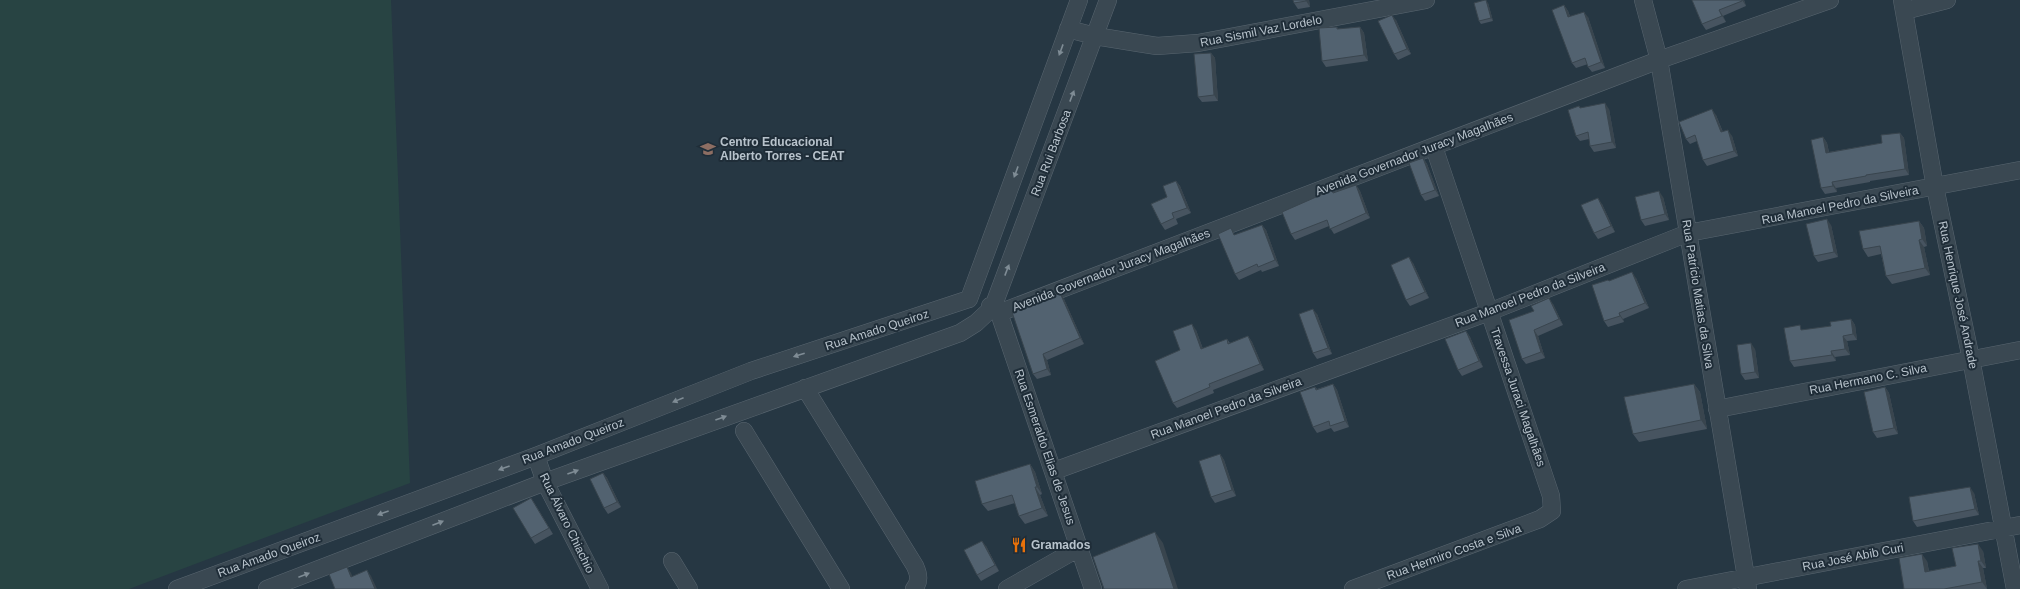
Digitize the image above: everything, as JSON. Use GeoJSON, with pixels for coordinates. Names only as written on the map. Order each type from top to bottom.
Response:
{"type":"FeatureCollection","features":[{"type":"Feature","properties":{"kind":"street"},"geometry":{"type":"LineString","coordinates":[[996,310],[969,299],[1079,0]]}},
{"type":"Feature","properties":{"kind":"street","name":"Rua Rui Barbosa"},"geometry":{"type":"LineString","coordinates":[[996,310],[1108,0]]}},
{"type":"Feature","properties":{"kind":"street","name":"Rua Sismil Vaz Lordelo"},"geometry":{"type":"LineString","coordinates":[[1068,29],[1095,36],[1157,46],[1198,43],[1426,0]]}},
{"type":"Feature","properties":{"kind":"street","name":"Rua Patrício Matias da Silva"},"geometry":{"type":"LineString","coordinates":[[1643,0],[1659,60],[1747,583]]}},
{"type":"Feature","properties":{"kind":"street","name":"Avenida Governador Juracy Magalhães"},"geometry":{"type":"LineString","coordinates":[[996,310],[1434,147],[1659,60],[1830,0]]}},
{"type":"Feature","properties":{"kind":"street"},"geometry":{"type":"LineString","coordinates":[[1903,5],[1947,0]]}},
{"type":"Feature","properties":{"kind":"street","name":"Rua Henrique José Andrade"},"geometry":{"type":"LineString","coordinates":[[1903,5],[1935,187],[1971,359],[2002,528],[2015,589]]}},
{"type":"Feature","properties":{"kind":"street","name":"Travessa Juraci Magalhães"},"geometry":{"type":"LineString","coordinates":[[1434,147],[1552,496],[1552,512]]}},
{"type":"Feature","properties":{"kind":"street","name":"Rua Manoel Pedro da Silveira"},"geometry":{"type":"LineString","coordinates":[[1054,471],[1489,312],[1688,233],[2020,170]]}},
{"type":"Feature","properties":{"kind":"street","name":"Rua Amado Queiroz"},"geometry":{"type":"LineString","coordinates":[[177,589],[536,456],[751,371],[969,299]]}},
{"type":"Feature","properties":{"kind":"street"},"geometry":{"type":"LineString","coordinates":[[267,589],[545,482],[960,333],[996,310]]}},
{"type":"Feature","properties":{"kind":"street","name":"Rua Esmeraldo Elias de Jesus"},"geometry":{"type":"LineString","coordinates":[[996,310],[1054,471],[1092,589]]}},
{"type":"Feature","properties":{"kind":"street","name":"Rua Hermano C. Silva"},"geometry":{"type":"LineString","coordinates":[[1717,409],[2020,350]]}},
{"type":"Feature","properties":{"kind":"street"},"geometry":{"type":"LineString","coordinates":[[805,388],[915,566],[919,574],[918,583],[914,589]]}},
{"type":"Feature","properties":{"kind":"street"},"geometry":{"type":"LineString","coordinates":[[744,431],[841,589]]}},
{"type":"Feature","properties":{"kind":"street","name":"Rua Álvaro Chiachio"},"geometry":{"type":"LineString","coordinates":[[536,456],[545,482],[600,589]]}},
{"type":"Feature","properties":{"kind":"street","name":"Rua Hermiro Costa e Silva"},"geometry":{"type":"LineString","coordinates":[[1353,589],[1540,519],[1552,512]]}},
{"type":"Feature","properties":{"kind":"street","name":"Rua José Abib Curi"},"geometry":{"type":"LineString","coordinates":[[1686,589],[1747,583],[2020,525]]}},
{"type":"Feature","properties":{"kind":"street"},"geometry":{"type":"LineString","coordinates":[[1007,589],[1079,548]]}},
{"type":"Feature","properties":{"kind":"street"},"geometry":{"type":"LineString","coordinates":[[672,561],[689,589]]}},
{"type":"Feature","properties":{"kind":"green space"},"geometry":{"type":"Polygon","coordinates":[[[0,0],[391,0],[410,483],[129,589],[0,589],[0,0]]]}},
{"type":"Feature","properties":{"kind":"building"},"geometry":{"type":"Polygon","coordinates":[[[1293,0],[1306,0],[1306,1],[1294,3],[1293,0]]]}},
{"type":"Feature","properties":{"kind":"building"},"geometry":{"type":"Polygon","coordinates":[[[1486,0],[1491,18],[1479,21],[1474,3],[1486,0]]]}},
{"type":"Feature","properties":{"kind":"building"},"geometry":{"type":"Polygon","coordinates":[[[1692,0],[1742,1],[1719,10],[1722,16],[1702,24],[1692,0]]]}},
{"type":"Feature","properties":{"kind":"building"},"geometry":{"type":"Polygon","coordinates":[[[1564,5],[1568,17],[1584,12],[1601,62],[1588,67],[1585,58],[1572,63],[1552,10],[1564,5]]]}},
{"type":"Feature","properties":{"kind":"building"},"geometry":{"type":"Polygon","coordinates":[[[1392,15],[1407,49],[1394,54],[1378,21],[1392,15]]]}},
{"type":"Feature","properties":{"kind":"building"},"geometry":{"type":"Polygon","coordinates":[[[1337,27],[1337,29],[1360,27],[1364,55],[1322,61],[1319,28],[1337,27]]]}},
{"type":"Feature","properties":{"kind":"building"},"geometry":{"type":"Polygon","coordinates":[[[1211,53],[1214,95],[1198,97],[1194,54],[1211,53]]]}},
{"type":"Feature","properties":{"kind":"building"},"geometry":{"type":"Polygon","coordinates":[[[1605,103],[1612,142],[1590,146],[1588,132],[1576,136],[1568,110],[1579,106],[1580,108],[1605,103]]]}},
{"type":"Feature","properties":{"kind":"building"},"geometry":{"type":"Polygon","coordinates":[[[1712,109],[1721,132],[1728,130],[1734,151],[1703,160],[1695,135],[1686,139],[1679,122],[1712,109]]]}},
{"type":"Feature","properties":{"kind":"building"},"geometry":{"type":"Polygon","coordinates":[[[1900,133],[1905,169],[1832,182],[1833,186],[1821,188],[1811,140],[1823,137],[1826,153],[1882,143],[1881,135],[1900,133]]]}},
{"type":"Feature","properties":{"kind":"building"},"geometry":{"type":"Polygon","coordinates":[[[1423,158],[1435,190],[1421,195],[1409,163],[1423,158]]]}},
{"type":"Feature","properties":{"kind":"building"},"geometry":{"type":"Polygon","coordinates":[[[1176,181],[1187,208],[1172,213],[1174,218],[1161,224],[1151,204],[1167,197],[1163,186],[1176,181]]]}},
{"type":"Feature","properties":{"kind":"building"},"geometry":{"type":"Polygon","coordinates":[[[1356,185],[1366,213],[1330,229],[1327,220],[1291,234],[1282,212],[1332,190],[1333,193],[1356,185]]]}},
{"type":"Feature","properties":{"kind":"building"},"geometry":{"type":"Polygon","coordinates":[[[1659,191],[1665,214],[1641,220],[1635,197],[1659,191]]]}},
{"type":"Feature","properties":{"kind":"building"},"geometry":{"type":"Polygon","coordinates":[[[1598,198],[1611,226],[1594,233],[1581,205],[1598,198]]]}},
{"type":"Feature","properties":{"kind":"building"},"geometry":{"type":"Polygon","coordinates":[[[1827,219],[1834,252],[1814,256],[1806,224],[1827,219]]]}},
{"type":"Feature","properties":{"kind":"building"},"geometry":{"type":"Polygon","coordinates":[[[1919,221],[1922,239],[1919,240],[1925,268],[1886,276],[1880,246],[1863,249],[1859,231],[1919,221]]]}},
{"type":"Feature","properties":{"kind":"building"},"geometry":{"type":"Polygon","coordinates":[[[1262,225],[1275,260],[1258,267],[1257,264],[1235,274],[1218,234],[1231,228],[1234,235],[1262,225]]]}},
{"type":"Feature","properties":{"kind":"building"},"geometry":{"type":"Polygon","coordinates":[[[1409,257],[1425,292],[1406,300],[1391,265],[1409,257]]]}},
{"type":"Feature","properties":{"kind":"building"},"geometry":{"type":"Polygon","coordinates":[[[1632,272],[1645,303],[1619,313],[1620,316],[1604,321],[1592,285],[1608,280],[1609,281],[1632,272]]]}},
{"type":"Feature","properties":{"kind":"building"},"geometry":{"type":"Polygon","coordinates":[[[1060,293],[1080,338],[1043,354],[1047,369],[1033,374],[1012,312],[1060,293]]]}},
{"type":"Feature","properties":{"kind":"building"},"geometry":{"type":"Polygon","coordinates":[[[1549,298],[1559,319],[1534,330],[1541,352],[1522,359],[1509,320],[1534,311],[1531,306],[1549,298]]]}},
{"type":"Feature","properties":{"kind":"building"},"geometry":{"type":"Polygon","coordinates":[[[1313,309],[1328,348],[1313,353],[1299,314],[1313,309]]]}},
{"type":"Feature","properties":{"kind":"building"},"geometry":{"type":"Polygon","coordinates":[[[1851,319],[1853,334],[1843,336],[1845,349],[1831,351],[1832,355],[1790,361],[1784,328],[1800,325],[1801,330],[1831,326],[1830,322],[1851,319]]]}},
{"type":"Feature","properties":{"kind":"building"},"geometry":{"type":"Polygon","coordinates":[[[1192,324],[1201,349],[1227,339],[1228,344],[1248,336],[1260,364],[1209,384],[1210,387],[1173,403],[1155,361],[1180,350],[1173,331],[1192,324]]]}},
{"type":"Feature","properties":{"kind":"building"},"geometry":{"type":"Polygon","coordinates":[[[1466,331],[1479,361],[1458,370],[1445,339],[1466,331]]]}},
{"type":"Feature","properties":{"kind":"building"},"geometry":{"type":"Polygon","coordinates":[[[1751,343],[1755,372],[1741,374],[1737,345],[1751,343]]]}},
{"type":"Feature","properties":{"kind":"building"},"geometry":{"type":"Polygon","coordinates":[[[1333,384],[1345,421],[1330,426],[1329,421],[1313,427],[1300,392],[1315,387],[1316,390],[1333,384]]]}},
{"type":"Feature","properties":{"kind":"building"},"geometry":{"type":"Polygon","coordinates":[[[1694,384],[1701,420],[1633,434],[1624,397],[1694,384]]]}},
{"type":"Feature","properties":{"kind":"building"},"geometry":{"type":"Polygon","coordinates":[[[1885,387],[1894,428],[1873,432],[1864,392],[1885,387]]]}},
{"type":"Feature","properties":{"kind":"building"},"geometry":{"type":"Polygon","coordinates":[[[1220,454],[1232,490],[1211,497],[1199,461],[1220,454]]]}},
{"type":"Feature","properties":{"kind":"building"},"geometry":{"type":"Polygon","coordinates":[[[1030,464],[1037,487],[1035,487],[1042,508],[1019,516],[1012,495],[982,504],[975,481],[1030,464]]]}},
{"type":"Feature","properties":{"kind":"building"},"geometry":{"type":"Polygon","coordinates":[[[603,473],[617,502],[604,508],[590,479],[603,473]]]}},
{"type":"Feature","properties":{"kind":"building"},"geometry":{"type":"Polygon","coordinates":[[[1970,487],[1975,509],[1913,521],[1909,497],[1970,487]]]}},
{"type":"Feature","properties":{"kind":"building"},"geometry":{"type":"Polygon","coordinates":[[[531,498],[549,528],[531,538],[513,508],[531,498]]]}},
{"type":"Feature","properties":{"kind":"building"},"geometry":{"type":"Polygon","coordinates":[[[1155,532],[1174,589],[1104,589],[1093,557],[1155,532]]]}},
{"type":"Feature","properties":{"kind":"building"},"geometry":{"type":"Polygon","coordinates":[[[982,541],[995,565],[977,575],[964,550],[982,541]]]}},
{"type":"Feature","properties":{"kind":"building"},"geometry":{"type":"Polygon","coordinates":[[[1978,544],[1981,561],[1978,561],[1982,582],[1944,589],[1904,589],[1899,558],[1922,554],[1925,572],[1956,566],[1952,548],[1978,544]]]}},
{"type":"Feature","properties":{"kind":"building"},"geometry":{"type":"Polygon","coordinates":[[[347,567],[351,577],[367,570],[375,589],[335,589],[329,574],[347,567]]]}},
{"type":"Feature","properties":{"kind":"place","name":"Centro Educacional Alberto Torres - CEAT"},"geometry":{"type":"Point","coordinates":[708,149]}},
{"type":"Feature","properties":{"kind":"place","name":"Gramados"},"geometry":{"type":"Point","coordinates":[1019,545]}}]}
